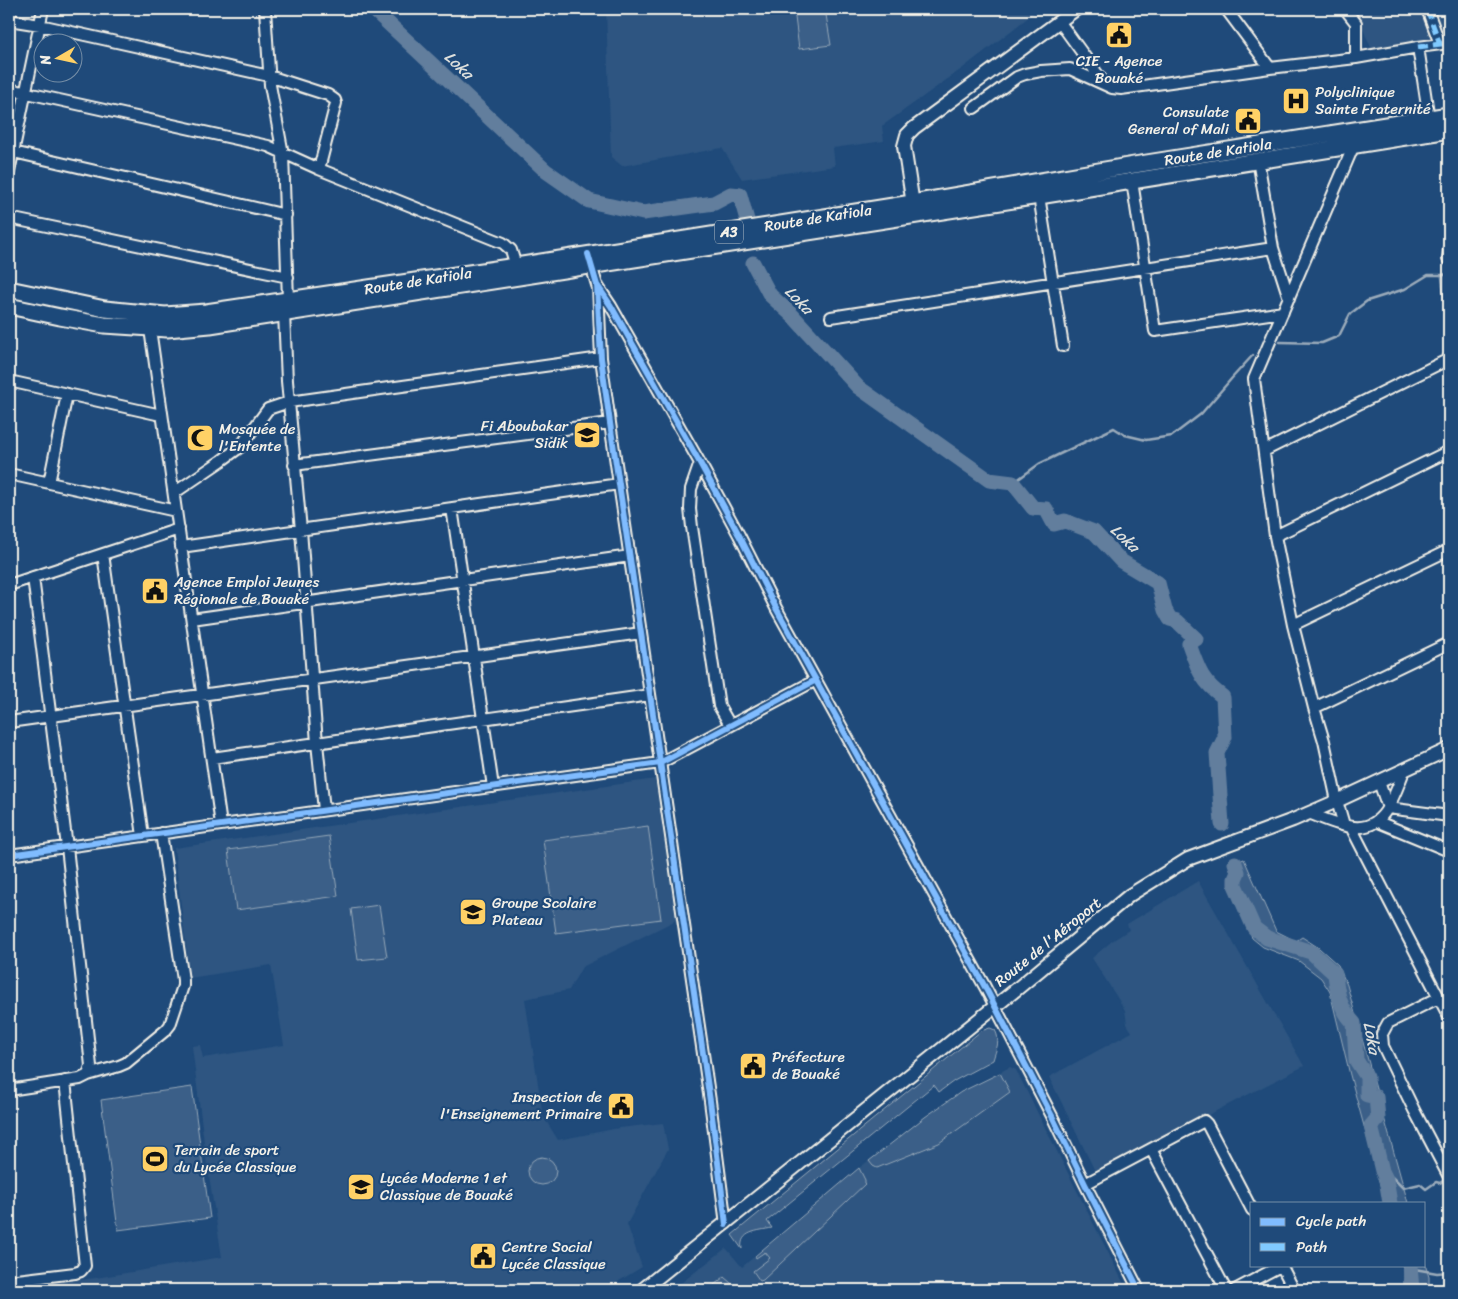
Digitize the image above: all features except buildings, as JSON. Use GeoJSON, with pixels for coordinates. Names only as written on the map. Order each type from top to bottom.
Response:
{"type":"FeatureCollection","features":[{"type":"Feature","properties":{"kind":"highway","name":"Route de Katiola"},"geometry":{"type":"LineString","coordinates":[[9,288],[105,309],[165,315],[286,307],[913,209],[1134,165],[1449,115]]}},
{"type":"Feature","properties":{"kind":"highway","name":"Route de Katiola"},"geometry":{"type":"LineString","coordinates":[[913,209],[1039,196],[1449,130]]}},
{"type":"Feature","properties":{"kind":"highway","name":"Route de Katiola"},"geometry":{"type":"LineString","coordinates":[[9,306],[104,326],[150,329],[194,327],[286,307],[516,266],[590,260]]}},
{"type":"Feature","properties":{"kind":"main road"},"geometry":{"type":"LineString","coordinates":[[913,209],[904,146],[908,135],[914,128],[1076,9]]}},
{"type":"Feature","properties":{"kind":"main road","name":"Route de l'Aéroport"},"geometry":{"type":"LineString","coordinates":[[642,1290],[726,1224],[1130,895],[1188,859],[1337,801],[1449,749]]}},
{"type":"Feature","properties":{"kind":"street"},"geometry":{"type":"LineString","coordinates":[[9,172],[11,152],[43,9]]}},
{"type":"Feature","properties":{"kind":"street"},"geometry":{"type":"LineString","coordinates":[[265,9],[269,76],[283,154],[288,277],[286,307],[287,381],[324,810]]}},
{"type":"Feature","properties":{"kind":"street"},"geometry":{"type":"LineString","coordinates":[[1226,9],[1270,68]]}},
{"type":"Feature","properties":{"kind":"street"},"geometry":{"type":"LineString","coordinates":[[1345,9],[1356,23],[1356,58]]}},
{"type":"Feature","properties":{"kind":"street"},"geometry":{"type":"LineString","coordinates":[[974,108],[1017,77],[1041,71],[1070,69],[1106,86],[1122,89],[1356,58],[1445,43],[1427,9]]}},
{"type":"Feature","properties":{"kind":"street"},"geometry":{"type":"LineString","coordinates":[[9,20],[269,76],[328,95],[335,100],[335,107],[319,169]]}},
{"type":"Feature","properties":{"kind":"street"},"geometry":{"type":"LineString","coordinates":[[1059,21],[1106,86]]}},
{"type":"Feature","properties":{"kind":"street"},"geometry":{"type":"LineString","coordinates":[[1418,48],[1429,118]]}},
{"type":"Feature","properties":{"kind":"street"},"geometry":{"type":"LineString","coordinates":[[9,89],[261,144],[503,243],[511,250],[516,266]]}},
{"type":"Feature","properties":{"kind":"street"},"geometry":{"type":"LineString","coordinates":[[1354,145],[1254,379],[1275,536],[1293,625],[1324,741],[1337,801],[1347,826],[1449,1018]]}},
{"type":"Feature","properties":{"kind":"street"},"geometry":{"type":"LineString","coordinates":[[11,152],[286,215]]}},
{"type":"Feature","properties":{"kind":"street"},"geometry":{"type":"LineString","coordinates":[[1258,160],[1273,248],[1289,298]]}},
{"type":"Feature","properties":{"kind":"street"},"geometry":{"type":"LineString","coordinates":[[1132,181],[1155,331],[1283,312]]}},
{"type":"Feature","properties":{"kind":"street"},"geometry":{"type":"LineString","coordinates":[[1039,196],[1063,346]]}},
{"type":"Feature","properties":{"kind":"street"},"geometry":{"type":"LineString","coordinates":[[9,218],[288,277]]}},
{"type":"Feature","properties":{"kind":"street"},"geometry":{"type":"LineString","coordinates":[[831,317],[1273,248]]}},
{"type":"Feature","properties":{"kind":"street"},"geometry":{"type":"LineString","coordinates":[[590,260],[598,285],[700,462],[776,608],[995,1006],[1139,1290]]}},
{"type":"Feature","properties":{"kind":"street"},"geometry":{"type":"LineString","coordinates":[[598,285],[601,358],[710,1101],[726,1224]]}},
{"type":"Feature","properties":{"kind":"street"},"geometry":{"type":"LineString","coordinates":[[150,329],[221,825]]}},
{"type":"Feature","properties":{"kind":"street"},"geometry":{"type":"LineString","coordinates":[[174,493],[240,447],[268,409],[289,402],[601,358]]}},
{"type":"Feature","properties":{"kind":"street"},"geometry":{"type":"LineString","coordinates":[[1264,451],[1449,359]]}},
{"type":"Feature","properties":{"kind":"street"},"geometry":{"type":"LineString","coordinates":[[9,381],[162,415]]}},
{"type":"Feature","properties":{"kind":"street"},"geometry":{"type":"LineString","coordinates":[[49,483],[67,394]]}},
{"type":"Feature","properties":{"kind":"street"},"geometry":{"type":"LineString","coordinates":[[294,465],[610,422]]}},
{"type":"Feature","properties":{"kind":"street"},"geometry":{"type":"LineString","coordinates":[[1275,536],[1449,451]]}},
{"type":"Feature","properties":{"kind":"street"},"geometry":{"type":"LineString","coordinates":[[700,462],[690,489],[692,527],[719,706],[730,725]]}},
{"type":"Feature","properties":{"kind":"street"},"geometry":{"type":"LineString","coordinates":[[9,474],[176,511]]}},
{"type":"Feature","properties":{"kind":"street"},"geometry":{"type":"LineString","coordinates":[[181,547],[619,484]]}},
{"type":"Feature","properties":{"kind":"street"},"geometry":{"type":"LineString","coordinates":[[452,508],[493,787]]}},
{"type":"Feature","properties":{"kind":"street"},"geometry":{"type":"LineString","coordinates":[[9,585],[179,529]]}},
{"type":"Feature","properties":{"kind":"street"},"geometry":{"type":"LineString","coordinates":[[1293,625],[1449,550]]}},
{"type":"Feature","properties":{"kind":"street"},"geometry":{"type":"LineString","coordinates":[[103,554],[143,836]]}},
{"type":"Feature","properties":{"kind":"street"},"geometry":{"type":"LineString","coordinates":[[192,620],[630,556]]}},
{"type":"Feature","properties":{"kind":"street"},"geometry":{"type":"LineString","coordinates":[[33,577],[67,848],[91,1066],[88,1075]]}},
{"type":"Feature","properties":{"kind":"street"},"geometry":{"type":"LineString","coordinates":[[9,722],[641,633]]}},
{"type":"Feature","properties":{"kind":"street"},"geometry":{"type":"LineString","coordinates":[[1314,708],[1449,643]]}},
{"type":"Feature","properties":{"kind":"street"},"geometry":{"type":"LineString","coordinates":[[9,855],[660,763],[816,680]]}},
{"type":"Feature","properties":{"kind":"street"},"geometry":{"type":"LineString","coordinates":[[212,758],[650,695]]}},
{"type":"Feature","properties":{"kind":"street"},"geometry":{"type":"LineString","coordinates":[[1308,813],[1347,826],[1362,828],[1370,825],[1388,808],[1404,771]]}},
{"type":"Feature","properties":{"kind":"street"},"geometry":{"type":"LineString","coordinates":[[1379,782],[1388,808]]}},
{"type":"Feature","properties":{"kind":"street"},"geometry":{"type":"LineString","coordinates":[[1388,808],[1449,816]]}},
{"type":"Feature","properties":{"kind":"street"},"geometry":{"type":"LineString","coordinates":[[1376,821],[1449,851]]}},
{"type":"Feature","properties":{"kind":"street"},"geometry":{"type":"LineString","coordinates":[[9,1090],[65,1082],[119,1066],[126,1063],[170,1025],[183,986],[161,833]]}},
{"type":"Feature","properties":{"kind":"street"},"geometry":{"type":"LineString","coordinates":[[1438,998],[1388,1023],[1382,1034],[1383,1046],[1449,1177]]}},
{"type":"Feature","properties":{"kind":"street"},"geometry":{"type":"LineString","coordinates":[[9,1281],[75,1273],[81,1271],[86,1266],[65,1082]]}},
{"type":"Feature","properties":{"kind":"street"},"geometry":{"type":"LineString","coordinates":[[1085,1184],[1204,1121],[1250,1206]]}},
{"type":"Feature","properties":{"kind":"street"},"geometry":{"type":"LineString","coordinates":[[1151,1149],[1226,1290]]}},
{"type":"Feature","properties":{"kind":"street"},"geometry":{"type":"LineString","coordinates":[[1235,1290],[1281,1266],[1294,1290]]}},
{"type":"Feature","properties":{"kind":"shaded area"},"geometry":{"type":"Polygon","coordinates":[[[606,9],[1039,9],[963,68],[882,126],[884,141],[833,148],[835,166],[742,179],[722,148],[622,166],[611,157],[606,9]]]}},
{"type":"Feature","properties":{"kind":"shaded area"},"geometry":{"type":"Polygon","coordinates":[[[794,9],[825,9],[831,45],[799,49],[794,9]]]}},
{"type":"Feature","properties":{"kind":"shaded area"},"geometry":{"type":"Polygon","coordinates":[[[1349,9],[1449,9],[1449,41],[1372,50],[1359,20],[1349,9]]]}},
{"type":"Feature","properties":{"kind":"shaded area"},"geometry":{"type":"Polygon","coordinates":[[[1449,272],[1449,302],[1444,300],[1441,275],[1449,272]]]}},
{"type":"Feature","properties":{"kind":"shaded area"},"geometry":{"type":"Polygon","coordinates":[[[655,779],[676,920],[582,967],[569,990],[525,999],[543,1116],[558,1140],[619,1128],[663,1123],[668,1149],[627,1224],[642,1267],[619,1281],[609,1290],[9,1290],[222,1257],[206,1158],[192,1046],[200,1045],[203,1058],[284,1045],[271,965],[190,978],[174,848],[655,779]]]}},
{"type":"Feature","properties":{"kind":"shaded area"},"geometry":{"type":"Polygon","coordinates":[[[648,826],[661,919],[556,933],[543,840],[648,826]]]}},
{"type":"Feature","properties":{"kind":"shaded area"},"geometry":{"type":"Polygon","coordinates":[[[329,836],[338,896],[236,910],[228,850],[329,836]]]}},
{"type":"Feature","properties":{"kind":"shaded area"},"geometry":{"type":"Polygon","coordinates":[[[1244,859],[1276,931],[1296,941],[1302,937],[1319,948],[1338,965],[1347,985],[1408,1202],[1385,1202],[1350,1075],[1330,992],[1321,978],[1299,961],[1263,947],[1252,938],[1229,865],[1244,859]]]}},
{"type":"Feature","properties":{"kind":"shaded area"},"geometry":{"type":"Polygon","coordinates":[[[1198,881],[1304,1066],[1130,1155],[1099,1170],[1094,1169],[1049,1077],[1132,1032],[1127,1024],[1125,1010],[1092,958],[1129,930],[1127,924],[1198,881]]]}},
{"type":"Feature","properties":{"kind":"shaded area"},"geometry":{"type":"Polygon","coordinates":[[[379,905],[387,957],[358,960],[351,909],[379,905]]]}},
{"type":"Feature","properties":{"kind":"shaded area"},"geometry":{"type":"Polygon","coordinates":[[[990,1028],[995,1030],[998,1038],[993,1060],[954,1081],[939,1092],[934,1085],[767,1221],[772,1228],[746,1235],[743,1239],[742,1249],[732,1235],[981,1031],[990,1028]]]}},
{"type":"Feature","properties":{"kind":"shaded area"},"geometry":{"type":"Polygon","coordinates":[[[1010,1067],[1016,1070],[1127,1290],[672,1290],[726,1248],[742,1267],[859,1168],[925,1117],[961,1092],[1010,1067]]]}},
{"type":"Feature","properties":{"kind":"shaded area"},"geometry":{"type":"Polygon","coordinates":[[[1000,1073],[1010,1092],[939,1143],[877,1168],[869,1161],[925,1117],[961,1092],[1000,1073]]]}},
{"type":"Feature","properties":{"kind":"shaded area","name":"Terrain de sport du Lycée Classique"},"geometry":{"type":"Polygon","coordinates":[[[192,1087],[210,1218],[118,1230],[101,1100],[192,1087]]]}},
{"type":"Feature","properties":{"kind":"shaded area"},"geometry":{"type":"Polygon","coordinates":[[[542,1157],[552,1161],[556,1171],[552,1181],[542,1185],[532,1181],[528,1171],[532,1161],[542,1157]]]}},
{"type":"Feature","properties":{"kind":"shaded area"},"geometry":{"type":"Polygon","coordinates":[[[859,1168],[865,1184],[760,1281],[753,1271],[770,1258],[765,1252],[756,1258],[755,1256],[859,1168]]]}},
{"type":"Feature","properties":{"kind":"shaded area"},"geometry":{"type":"Polygon","coordinates":[[[1402,1266],[1426,1266],[1429,1277],[1429,1290],[1404,1290],[1402,1266]]]}},
{"type":"Feature","properties":{"kind":"shaded area"},"geometry":{"type":"Polygon","coordinates":[[[724,1277],[739,1290],[711,1290],[724,1277]]]}},
{"type":"Feature","properties":{"kind":"waterway","name":"Loka"},"geometry":{"type":"LineString","coordinates":[[373,9],[546,171],[589,201],[643,213],[714,203],[731,194],[740,195],[747,220]]}},
{"type":"Feature","properties":{"kind":"waterway","name":"Loka"},"geometry":{"type":"LineString","coordinates":[[753,263],[770,295],[793,316],[858,387],[989,480],[1013,483],[1033,508],[1046,509],[1054,524],[1065,521],[1094,532],[1121,561],[1158,583],[1165,610],[1170,619],[1177,621],[1196,639],[1189,644],[1201,674],[1223,697],[1225,737],[1217,753],[1222,824]]}},
{"type":"Feature","properties":{"kind":"waterway"},"geometry":{"type":"LineString","coordinates":[[1280,342],[1322,343],[1339,336],[1350,314],[1367,301],[1405,289],[1428,275],[1449,275]]}},
{"type":"Feature","properties":{"kind":"waterway"},"geometry":{"type":"LineString","coordinates":[[1013,483],[1039,464],[1114,428],[1125,435],[1146,440],[1172,436],[1201,414],[1253,355]]}},
{"type":"Feature","properties":{"kind":"waterway","name":"Loka"},"geometry":{"type":"LineString","coordinates":[[1235,863],[1238,872],[1235,885],[1254,928],[1267,938],[1311,952],[1335,974],[1340,1000],[1345,1012],[1354,1023],[1356,1060],[1367,1077],[1367,1095],[1376,1097],[1378,1118],[1371,1126],[1382,1171],[1386,1179],[1390,1202]]}},
{"type":"Feature","properties":{"kind":"waterway"},"geometry":{"type":"LineString","coordinates":[[1386,1179],[1392,1177],[1403,1188],[1420,1184],[1426,1189],[1436,1182],[1440,1183],[1446,1179]]}},
{"type":"Feature","properties":{"kind":"waterway","name":"Loka"},"geometry":{"type":"LineString","coordinates":[[1410,1266],[1412,1290]]}},
{"type":"Feature","properties":{"kind":"waterway"},"geometry":{"type":"LineString","coordinates":[[1409,1268],[1437,1273],[1449,1272]]}},
{"type":"Feature","properties":{"kind":"marked path"},"geometry":{"type":"LineString","coordinates":[[1427,9],[1440,44]]}},
{"type":"Feature","properties":{"kind":"marked path"},"geometry":{"type":"LineString","coordinates":[[1418,47],[1449,43]]}},
{"type":"Feature","properties":{"kind":"cycle path"},"geometry":{"type":"LineString","coordinates":[[588,254],[597,285],[611,306],[700,463],[776,608],[985,987],[1139,1290]]}},
{"type":"Feature","properties":{"kind":"cycle path"},"geometry":{"type":"LineString","coordinates":[[597,285],[601,358],[710,1101],[726,1224]]}},
{"type":"Feature","properties":{"kind":"cycle path"},"geometry":{"type":"LineString","coordinates":[[9,855],[660,763],[816,680]]}},
{"type":"Feature","properties":{"kind":"place","name":"CIE - Agence Bouaké"},"geometry":{"type":"Point","coordinates":[1119,35]}},
{"type":"Feature","properties":{"kind":"place","name":"Polyclinique Sainte Fraternité"},"geometry":{"type":"Point","coordinates":[1296,101]}},
{"type":"Feature","properties":{"kind":"place","name":"Consulate General of Mali"},"geometry":{"type":"Point","coordinates":[1248,121]}},
{"type":"Feature","properties":{"kind":"place","name":"Fi Aboubakar Sidik"},"geometry":{"type":"Point","coordinates":[587,435]}},
{"type":"Feature","properties":{"kind":"place","name":"Mosquée de l'Entente"},"geometry":{"type":"Point","coordinates":[200,438]}},
{"type":"Feature","properties":{"kind":"place","name":"Agence Emploi Jeunes Régionale de Bouaké"},"geometry":{"type":"Point","coordinates":[155,591]}},
{"type":"Feature","properties":{"kind":"place","name":"Groupe Scolaire Plateau"},"geometry":{"type":"Point","coordinates":[473,912]}},
{"type":"Feature","properties":{"kind":"place","name":"Préfecture de Bouaké"},"geometry":{"type":"Point","coordinates":[753,1066]}},
{"type":"Feature","properties":{"kind":"place","name":"Inspection de l'Enseignement Primaire"},"geometry":{"type":"Point","coordinates":[621,1106]}},
{"type":"Feature","properties":{"kind":"place","name":"Terrain de sport du Lycée Classique"},"geometry":{"type":"Point","coordinates":[155,1159]}},
{"type":"Feature","properties":{"kind":"place","name":"Lycée Moderne 1 et Classique de Bouaké"},"geometry":{"type":"Point","coordinates":[361,1187]}},
{"type":"Feature","properties":{"kind":"place","name":"Centre Social Lycée Classique"},"geometry":{"type":"Point","coordinates":[483,1256]}}]}
